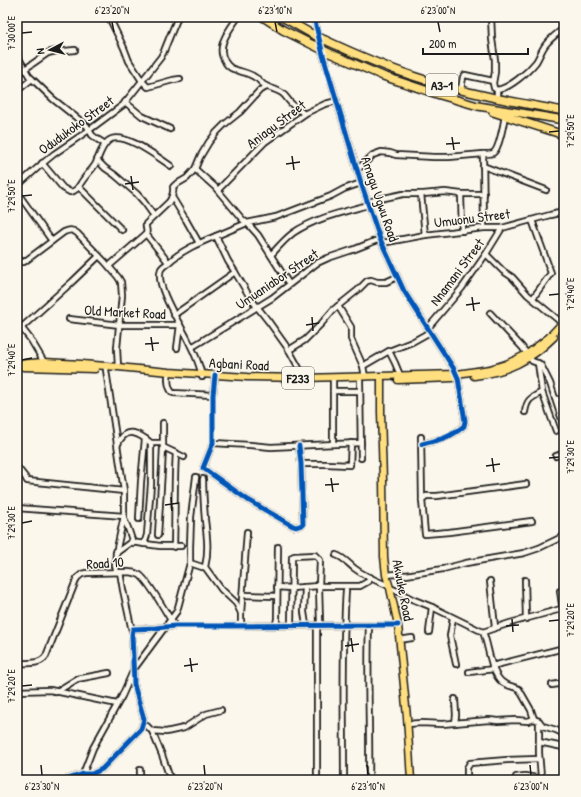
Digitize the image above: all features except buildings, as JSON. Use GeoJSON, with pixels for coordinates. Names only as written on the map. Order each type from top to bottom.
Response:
{"type":"FeatureCollection","features":[{"type":"Feature","properties":{"kind":"highway","name":"A3-1"},"geometry":{"type":"LineString","coordinates":[[263,17],[283,30],[327,52],[396,81],[440,96],[478,106],[564,120]]}},
{"type":"Feature","properties":{"kind":"highway","name":"A3-1"},"geometry":{"type":"LineString","coordinates":[[282,17],[325,40],[417,78],[497,99],[564,111]]}},
{"type":"Feature","properties":{"kind":"highway"},"geometry":{"type":"LineString","coordinates":[[478,106],[564,135]]}},
{"type":"Feature","properties":{"kind":"main road","name":"Agbani Road"},"geometry":{"type":"LineString","coordinates":[[215,376],[275,381],[487,374],[497,372],[520,363],[548,343],[562,327]]}},
{"type":"Feature","properties":{"kind":"main road","name":"Agbani Road"},"geometry":{"type":"LineString","coordinates":[[17,364],[107,368],[201,376],[333,379]]}},
{"type":"Feature","properties":{"kind":"main road","name":"Agbani Road"},"geometry":{"type":"LineString","coordinates":[[17,367],[44,365]]}},
{"type":"Feature","properties":{"kind":"main road","name":"Agbani Road"},"geometry":{"type":"LineString","coordinates":[[107,368],[118,366],[168,374]]}},
{"type":"Feature","properties":{"kind":"main road","name":"Agbani Road"},"geometry":{"type":"LineString","coordinates":[[381,378],[400,375],[457,376]]}},
{"type":"Feature","properties":{"kind":"main road","name":"Akwuke Road"},"geometry":{"type":"LineString","coordinates":[[381,378],[380,412],[384,480],[384,557],[386,575],[398,625],[405,692],[411,780]]}},
{"type":"Feature","properties":{"kind":"street"},"geometry":{"type":"LineString","coordinates":[[109,17],[129,61],[142,81],[148,87],[180,79]]}},
{"type":"Feature","properties":{"kind":"street","name":"Odudukoko Street"},"geometry":{"type":"LineString","coordinates":[[17,186],[42,163],[112,114],[125,102],[161,58],[178,17]]}},
{"type":"Feature","properties":{"kind":"street"},"geometry":{"type":"LineString","coordinates":[[238,17],[229,30],[223,43],[222,58],[228,66],[256,77],[261,83],[282,93],[304,114]]}},
{"type":"Feature","properties":{"kind":"street","name":"Amagu Ugwu Road"},"geometry":{"type":"LineString","coordinates":[[314,17],[323,55],[360,183],[381,241],[404,291],[457,376]]}},
{"type":"Feature","properties":{"kind":"street"},"geometry":{"type":"LineString","coordinates":[[491,17],[495,60],[493,81],[494,88],[498,90]]}},
{"type":"Feature","properties":{"kind":"street"},"geometry":{"type":"LineString","coordinates":[[498,90],[510,85],[530,68],[536,62],[547,42],[564,28]]}},
{"type":"Feature","properties":{"kind":"street"},"geometry":{"type":"LineString","coordinates":[[24,69],[48,53],[75,50]]}},
{"type":"Feature","properties":{"kind":"street"},"geometry":{"type":"LineString","coordinates":[[17,55],[24,69],[32,78],[53,99],[87,126],[97,139],[105,144]]}},
{"type":"Feature","properties":{"kind":"street"},"geometry":{"type":"LineString","coordinates":[[461,90],[463,77],[465,75],[493,81]]}},
{"type":"Feature","properties":{"kind":"street"},"geometry":{"type":"LineString","coordinates":[[17,91],[32,78]]}},
{"type":"Feature","properties":{"kind":"street"},"geometry":{"type":"LineString","coordinates":[[260,90],[261,83]]}},
{"type":"Feature","properties":{"kind":"street"},"geometry":{"type":"LineString","coordinates":[[168,262],[146,234],[146,224],[169,202],[172,197],[173,187],[187,178],[195,170],[198,160],[209,142],[225,124],[240,112],[260,90],[268,87]]}},
{"type":"Feature","properties":{"kind":"street"},"geometry":{"type":"LineString","coordinates":[[497,99],[498,90]]}},
{"type":"Feature","properties":{"kind":"street","name":"Aniagu Street"},"geometry":{"type":"LineString","coordinates":[[218,190],[265,142],[304,114],[317,107],[336,101]]}},
{"type":"Feature","properties":{"kind":"street"},"geometry":{"type":"LineString","coordinates":[[125,102],[142,116],[170,129]]}},
{"type":"Feature","properties":{"kind":"street"},"geometry":{"type":"LineString","coordinates":[[357,170],[373,155],[381,152],[396,155],[434,157],[493,152],[496,149],[501,136],[505,115]]}},
{"type":"Feature","properties":{"kind":"street"},"geometry":{"type":"LineString","coordinates":[[42,163],[65,190],[72,192],[79,187],[96,164],[105,144],[112,138],[124,138],[172,166]]}},
{"type":"Feature","properties":{"kind":"street"},"geometry":{"type":"LineString","coordinates":[[483,154],[484,228]]}},
{"type":"Feature","properties":{"kind":"street"},"geometry":{"type":"LineString","coordinates":[[97,160],[137,194],[154,216]]}},
{"type":"Feature","properties":{"kind":"street"},"geometry":{"type":"LineString","coordinates":[[484,166],[546,190]]}},
{"type":"Feature","properties":{"kind":"street"},"geometry":{"type":"LineString","coordinates":[[195,170],[218,190],[242,219],[258,235],[289,284]]}},
{"type":"Feature","properties":{"kind":"street"},"geometry":{"type":"LineString","coordinates":[[201,376],[200,367],[192,347],[174,315],[165,294],[161,279],[161,271],[163,267],[182,252],[199,243],[246,223],[276,217],[360,183]]}},
{"type":"Feature","properties":{"kind":"street"},"geometry":{"type":"LineString","coordinates":[[79,187],[122,230]]}},
{"type":"Feature","properties":{"kind":"street"},"geometry":{"type":"LineString","coordinates":[[17,192],[52,241]]}},
{"type":"Feature","properties":{"kind":"street"},"geometry":{"type":"LineString","coordinates":[[271,255],[291,235],[310,224],[328,216],[368,205],[372,201],[404,194],[445,192],[484,194]]}},
{"type":"Feature","properties":{"kind":"street"},"geometry":{"type":"LineString","coordinates":[[421,194],[426,235]]}},
{"type":"Feature","properties":{"kind":"street"},"geometry":{"type":"LineString","coordinates":[[461,194],[462,231]]}},
{"type":"Feature","properties":{"kind":"street"},"geometry":{"type":"LineString","coordinates":[[172,197],[199,243]]}},
{"type":"Feature","properties":{"kind":"street","name":"Umuonu Street"},"geometry":{"type":"LineString","coordinates":[[381,241],[484,228],[502,228],[564,212]]}},
{"type":"Feature","properties":{"kind":"street"},"geometry":{"type":"LineString","coordinates":[[532,220],[551,273],[533,298]]}},
{"type":"Feature","properties":{"kind":"street","name":"Nnamani Street"},"geometry":{"type":"LineString","coordinates":[[429,330],[462,288],[502,228]]}},
{"type":"Feature","properties":{"kind":"street"},"geometry":{"type":"LineString","coordinates":[[17,256],[21,262],[24,262],[67,230],[77,233],[109,266],[120,279],[122,286],[117,348],[118,366]]}},
{"type":"Feature","properties":{"kind":"street"},"geometry":{"type":"LineString","coordinates":[[109,266],[146,234]]}},
{"type":"Feature","properties":{"kind":"street"},"geometry":{"type":"LineString","coordinates":[[216,236],[228,261],[251,299],[289,350],[303,378]]}},
{"type":"Feature","properties":{"kind":"street","name":"Umuaniabor Street"},"geometry":{"type":"LineString","coordinates":[[192,347],[272,298],[322,260],[381,241]]}},
{"type":"Feature","properties":{"kind":"street"},"geometry":{"type":"LineString","coordinates":[[486,254],[503,271],[512,277],[528,295],[533,298],[562,327]]}},
{"type":"Feature","properties":{"kind":"street"},"geometry":{"type":"LineString","coordinates":[[21,328],[99,256]]}},
{"type":"Feature","properties":{"kind":"street"},"geometry":{"type":"LineString","coordinates":[[174,315],[235,272]]}},
{"type":"Feature","properties":{"kind":"street"},"geometry":{"type":"LineString","coordinates":[[289,350],[305,340],[338,306],[367,281],[371,280],[383,282],[397,277]]}},
{"type":"Feature","properties":{"kind":"street"},"geometry":{"type":"LineString","coordinates":[[338,306],[351,327],[351,339],[363,366],[360,391],[361,458]]}},
{"type":"Feature","properties":{"kind":"street"},"geometry":{"type":"LineString","coordinates":[[490,313],[522,347],[528,356],[533,361],[538,363],[544,370],[564,426]]}},
{"type":"Feature","properties":{"kind":"street","name":"Old Market Road"},"geometry":{"type":"LineString","coordinates":[[69,319],[120,325],[180,325]]}},
{"type":"Feature","properties":{"kind":"street"},"geometry":{"type":"LineString","coordinates":[[17,322],[31,340],[44,365]]}},
{"type":"Feature","properties":{"kind":"street"},"geometry":{"type":"LineString","coordinates":[[177,348],[180,325]]}},
{"type":"Feature","properties":{"kind":"street"},"geometry":{"type":"LineString","coordinates":[[363,366],[389,351],[412,342],[429,330]]}},
{"type":"Feature","properties":{"kind":"street"},"geometry":{"type":"LineString","coordinates":[[389,351],[400,375]]}},
{"type":"Feature","properties":{"kind":"street"},"geometry":{"type":"LineString","coordinates":[[538,363],[542,392],[556,431]]}},
{"type":"Feature","properties":{"kind":"street"},"geometry":{"type":"LineString","coordinates":[[65,780],[84,774],[92,774],[102,769],[138,733],[144,719],[134,684],[132,631],[123,590],[115,566],[116,553],[124,517],[124,490],[107,368]]}},
{"type":"Feature","properties":{"kind":"street"},"geometry":{"type":"LineString","coordinates":[[168,374],[170,390],[173,393],[213,395]]}},
{"type":"Feature","properties":{"kind":"street"},"geometry":{"type":"LineString","coordinates":[[215,376],[213,395],[213,443],[203,466],[204,470],[248,500],[296,527],[303,524],[300,446]]}},
{"type":"Feature","properties":{"kind":"street"},"geometry":{"type":"LineString","coordinates":[[422,444],[446,438],[464,426],[465,421],[457,376]]}},
{"type":"Feature","properties":{"kind":"street"},"geometry":{"type":"LineString","coordinates":[[333,379],[333,444]]}},
{"type":"Feature","properties":{"kind":"street"},"geometry":{"type":"LineString","coordinates":[[333,391],[360,391]]}},
{"type":"Feature","properties":{"kind":"street"},"geometry":{"type":"LineString","coordinates":[[525,412],[526,404],[529,400],[542,392]]}},
{"type":"Feature","properties":{"kind":"street"},"geometry":{"type":"LineString","coordinates":[[555,398],[564,402]]}},
{"type":"Feature","properties":{"kind":"street"},"geometry":{"type":"LineString","coordinates":[[158,536],[164,423]]}},
{"type":"Feature","properties":{"kind":"street"},"geometry":{"type":"LineString","coordinates":[[118,444],[120,438],[131,432],[145,438],[151,444],[163,445],[184,457]]}},
{"type":"Feature","properties":{"kind":"street"},"geometry":{"type":"LineString","coordinates":[[421,437],[422,500],[425,534],[532,521]]}},
{"type":"Feature","properties":{"kind":"street"},"geometry":{"type":"LineString","coordinates":[[139,519],[145,438]]}},
{"type":"Feature","properties":{"kind":"street"},"geometry":{"type":"LineString","coordinates":[[213,443],[271,447],[361,443]]}},
{"type":"Feature","properties":{"kind":"street"},"geometry":{"type":"LineString","coordinates":[[301,464],[350,465],[351,443]]}},
{"type":"Feature","properties":{"kind":"street"},"geometry":{"type":"LineString","coordinates":[[144,544],[147,535],[151,484],[151,444]]}},
{"type":"Feature","properties":{"kind":"street"},"geometry":{"type":"LineString","coordinates":[[174,546],[174,476],[176,453]]}},
{"type":"Feature","properties":{"kind":"street"},"geometry":{"type":"LineString","coordinates":[[556,456],[564,453]]}},
{"type":"Feature","properties":{"kind":"street"},"geometry":{"type":"LineString","coordinates":[[17,467],[25,477],[26,481],[124,490]]}},
{"type":"Feature","properties":{"kind":"street"},"geometry":{"type":"LineString","coordinates":[[84,774],[94,748],[134,669],[177,611],[190,564],[191,517],[196,477]]}},
{"type":"Feature","properties":{"kind":"street"},"geometry":{"type":"LineString","coordinates":[[203,479],[205,521],[208,540],[207,560],[205,567]]}},
{"type":"Feature","properties":{"kind":"street"},"geometry":{"type":"LineString","coordinates":[[422,500],[426,496],[437,496],[526,484]]}},
{"type":"Feature","properties":{"kind":"street"},"geometry":{"type":"LineString","coordinates":[[17,508],[124,517]]}},
{"type":"Feature","properties":{"kind":"street"},"geometry":{"type":"LineString","coordinates":[[124,517],[133,543]]}},
{"type":"Feature","properties":{"kind":"street"},"geometry":{"type":"LineString","coordinates":[[241,626],[247,532]]}},
{"type":"Feature","properties":{"kind":"street"},"geometry":{"type":"LineString","coordinates":[[386,575],[406,575],[444,569],[466,563],[524,553],[539,548],[564,536]]}},
{"type":"Feature","properties":{"kind":"street"},"geometry":{"type":"LineString","coordinates":[[116,553],[131,542],[181,546]]}},
{"type":"Feature","properties":{"kind":"street"},"geometry":{"type":"LineString","coordinates":[[277,625],[278,547]]}},
{"type":"Feature","properties":{"kind":"street"},"geometry":{"type":"LineString","coordinates":[[336,554],[346,560],[353,568],[370,577],[412,599],[484,632],[493,667],[501,681],[509,686],[519,689],[536,720],[542,779]]}},
{"type":"Feature","properties":{"kind":"street"},"geometry":{"type":"LineString","coordinates":[[291,625],[292,557],[315,555],[320,560],[320,623],[317,626],[317,780]]}},
{"type":"Feature","properties":{"kind":"street"},"geometry":{"type":"LineString","coordinates":[[190,564],[205,567],[221,589],[236,603],[241,613]]}},
{"type":"Feature","properties":{"kind":"street","name":"Road 10"},"geometry":{"type":"LineString","coordinates":[[17,663],[39,662],[44,659],[78,576],[86,573],[133,572],[139,575],[143,578],[176,626]]}},
{"type":"Feature","properties":{"kind":"street"},"geometry":{"type":"LineString","coordinates":[[277,587],[360,586],[369,581],[370,577]]}},
{"type":"Feature","properties":{"kind":"street"},"geometry":{"type":"LineString","coordinates":[[524,580],[526,619]]}},
{"type":"Feature","properties":{"kind":"street"},"geometry":{"type":"LineString","coordinates":[[490,581],[495,627]]}},
{"type":"Feature","properties":{"kind":"street"},"geometry":{"type":"LineString","coordinates":[[305,587],[304,612],[306,625]]}},
{"type":"Feature","properties":{"kind":"street"},"geometry":{"type":"LineString","coordinates":[[344,780],[343,664],[346,590]]}},
{"type":"Feature","properties":{"kind":"street"},"geometry":{"type":"LineString","coordinates":[[484,632],[495,627],[562,608],[560,591]]}},
{"type":"Feature","properties":{"kind":"street"},"geometry":{"type":"LineString","coordinates":[[243,595],[277,596]]}},
{"type":"Feature","properties":{"kind":"street"},"geometry":{"type":"LineString","coordinates":[[429,632],[432,607]]}},
{"type":"Feature","properties":{"kind":"street"},"geometry":{"type":"LineString","coordinates":[[453,618],[450,636],[456,664]]}},
{"type":"Feature","properties":{"kind":"street"},"geometry":{"type":"LineString","coordinates":[[369,625],[367,664],[370,730],[369,780]]}},
{"type":"Feature","properties":{"kind":"street"},"geometry":{"type":"LineString","coordinates":[[132,631],[133,629],[176,626],[398,625]]}},
{"type":"Feature","properties":{"kind":"street"},"geometry":{"type":"LineString","coordinates":[[399,640],[412,638]]}},
{"type":"Feature","properties":{"kind":"street"},"geometry":{"type":"LineString","coordinates":[[469,672],[493,667],[507,661],[564,648]]}},
{"type":"Feature","properties":{"kind":"street"},"geometry":{"type":"LineString","coordinates":[[56,692],[77,679],[109,673]]}},
{"type":"Feature","properties":{"kind":"street"},"geometry":{"type":"LineString","coordinates":[[552,685],[564,683]]}},
{"type":"Feature","properties":{"kind":"street"},"geometry":{"type":"LineString","coordinates":[[17,691],[50,690],[117,704]]}},
{"type":"Feature","properties":{"kind":"street"},"geometry":{"type":"LineString","coordinates":[[455,699],[455,723]]}},
{"type":"Feature","properties":{"kind":"street"},"geometry":{"type":"LineString","coordinates":[[152,731],[166,732],[184,728],[206,714],[221,710]]}},
{"type":"Feature","properties":{"kind":"street"},"geometry":{"type":"LineString","coordinates":[[407,724],[455,723],[489,720],[536,720],[543,726],[564,734]]}},
{"type":"Feature","properties":{"kind":"street"},"geometry":{"type":"LineString","coordinates":[[143,724],[152,731],[170,778]]}},
{"type":"Feature","properties":{"kind":"street"},"geometry":{"type":"LineString","coordinates":[[539,742],[563,748]]}},
{"type":"Feature","properties":{"kind":"street"},"geometry":{"type":"LineString","coordinates":[[467,780],[467,768],[470,763],[539,759]]}},
{"type":"Feature","properties":{"kind":"street"},"geometry":{"type":"LineString","coordinates":[[140,770],[140,780]]}},
{"type":"Feature","properties":{"kind":"street"},"geometry":{"type":"LineString","coordinates":[[515,780],[516,776],[548,780]]}},
{"type":"Feature","properties":{"kind":"cycle path"},"geometry":{"type":"LineString","coordinates":[[314,17],[323,55],[361,183],[380,239],[404,291],[454,369],[458,378],[465,421],[464,426],[449,436],[422,444]]}},
{"type":"Feature","properties":{"kind":"cycle path"},"geometry":{"type":"LineString","coordinates":[[215,375],[213,395],[213,443],[203,468],[248,500],[296,527],[303,524],[299,446]]}},
{"type":"Feature","properties":{"kind":"cycle path"},"geometry":{"type":"LineString","coordinates":[[65,780],[83,774],[92,774],[102,769],[141,729],[144,719],[134,684],[133,629],[175,626],[398,625]]}}]}
